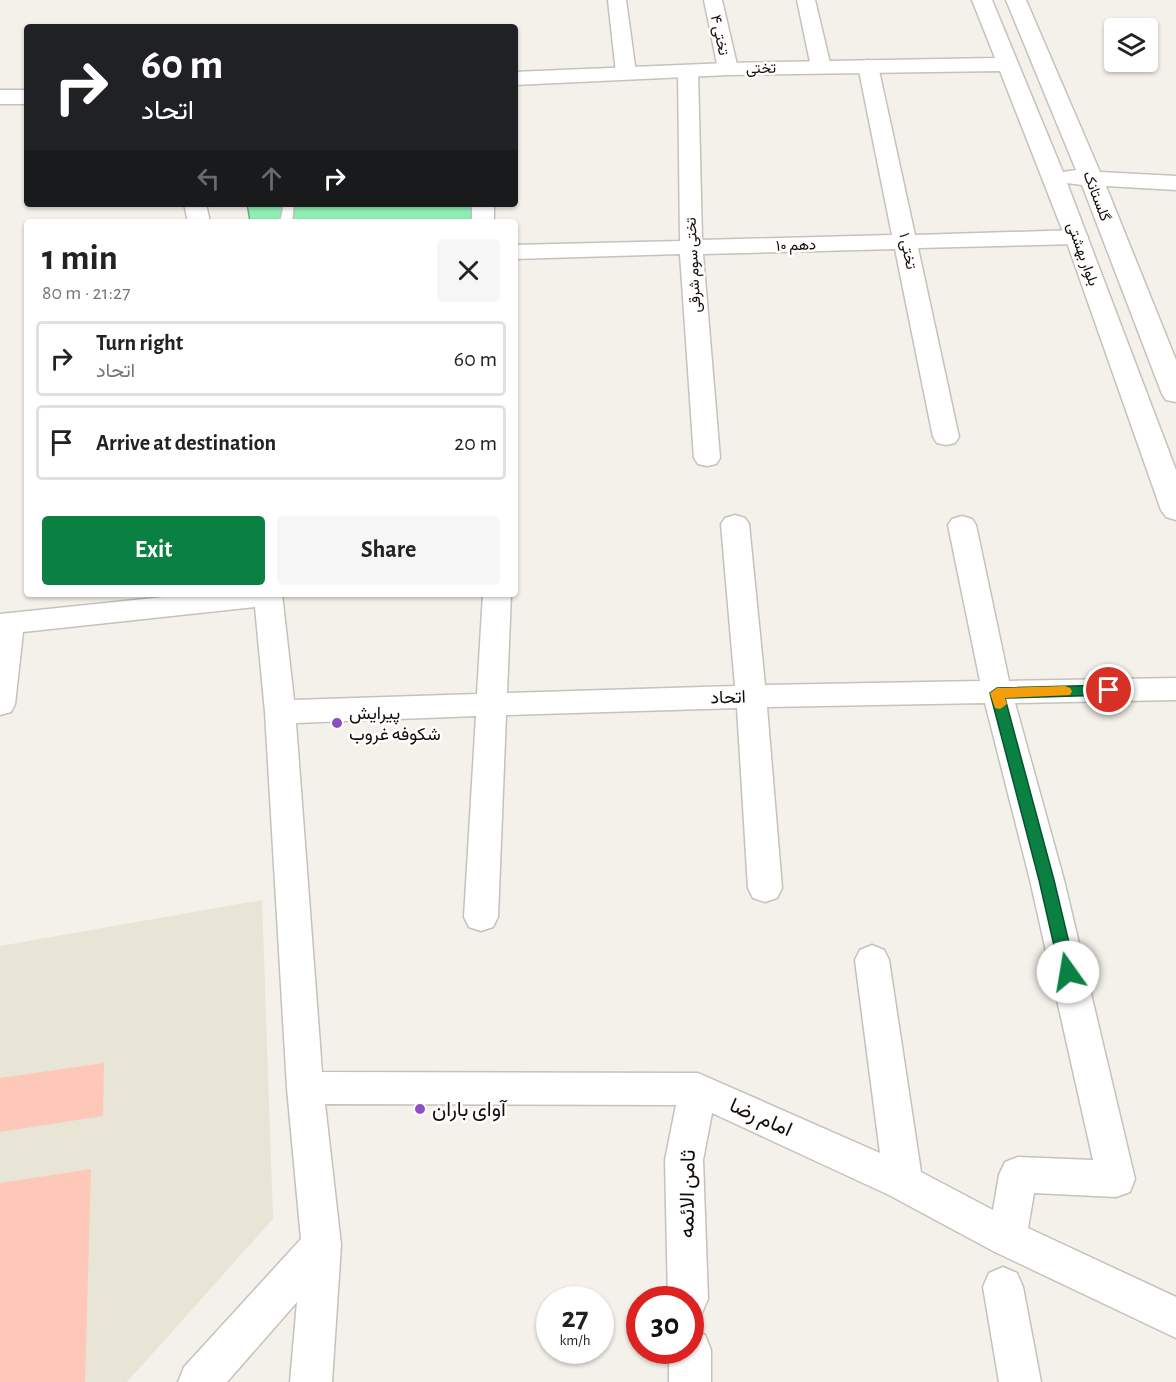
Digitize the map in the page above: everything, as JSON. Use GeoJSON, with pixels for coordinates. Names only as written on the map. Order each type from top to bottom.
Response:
{"type":"FeatureCollection","features":[{"type":"Feature","properties":{"kind":"street"},"geometry":{"type":"LineString","coordinates":[[617,0],[626,73]]}},
{"type":"Feature","properties":{"kind":"street","name":"تختی ۴"},"geometry":{"type":"LineString","coordinates":[[713,0],[728,69]]}},
{"type":"Feature","properties":{"kind":"street"},"geometry":{"type":"LineString","coordinates":[[806,0],[821,67]]}},
{"type":"Feature","properties":{"kind":"street","name":"بلوار بهشتی"},"geometry":{"type":"LineString","coordinates":[[982,0],[1054,176],[1176,510]]}},
{"type":"Feature","properties":{"kind":"street","name":"گلستانک"},"geometry":{"type":"LineString","coordinates":[[1016,0],[1065,112],[1175,389]]}},
{"type":"Feature","properties":{"kind":"street","name":"تختی"},"geometry":{"type":"LineString","coordinates":[[518,79],[728,69],[1007,64]]}},
{"type":"Feature","properties":{"kind":"street","name":"تختی ۱"},"geometry":{"type":"LineString","coordinates":[[868,66],[946,437]]}},
{"type":"Feature","properties":{"kind":"street","name":"تختی سوم شرقی"},"geometry":{"type":"LineString","coordinates":[[688,71],[691,248],[707,458]]}},
{"type":"Feature","properties":{"kind":"street"},"geometry":{"type":"LineString","coordinates":[[0,97],[24,97]]}},
{"type":"Feature","properties":{"kind":"street"},"geometry":{"type":"LineString","coordinates":[[1054,176],[1176,183]]}},
{"type":"Feature","properties":{"kind":"street","name":"دهم ۱۰"},"geometry":{"type":"LineString","coordinates":[[518,252],[1077,237]]}},
{"type":"Feature","properties":{"kind":"street"},"geometry":{"type":"LineString","coordinates":[[735,524],[751,696],[765,888]]}},
{"type":"Feature","properties":{"kind":"street"},"geometry":{"type":"LineString","coordinates":[[962,525],[997,693],[1047,880],[1116,1179],[1018,1175],[1007,1238]]}},
{"type":"Feature","properties":{"kind":"street"},"geometry":{"type":"LineString","coordinates":[[0,704],[5,623],[249,597]]}},
{"type":"Feature","properties":{"kind":"street"},"geometry":{"type":"LineString","coordinates":[[268,597],[280,712],[305,1088],[321,1245],[311,1382]]}},
{"type":"Feature","properties":{"kind":"street"},"geometry":{"type":"LineString","coordinates":[[481,916],[497,597]]}},
{"type":"Feature","properties":{"kind":"street","name":"اتحاد"},"geometry":{"type":"LineString","coordinates":[[280,712],[751,696],[1176,689]]}},
{"type":"Feature","properties":{"kind":"street"},"geometry":{"type":"LineString","coordinates":[[872,960],[903,1182]]}},
{"type":"Feature","properties":{"kind":"street","name":"امام رضا"},"geometry":{"type":"LineString","coordinates":[[305,1088],[698,1089],[903,1182],[1007,1238],[1176,1318]]}},
{"type":"Feature","properties":{"kind":"street","name":"ثامن الائمه"},"geometry":{"type":"LineString","coordinates":[[688,1286],[684,1160],[698,1089]]}},
{"type":"Feature","properties":{"kind":"street"},"geometry":{"type":"LineString","coordinates":[[199,1382],[321,1245]]}},
{"type":"Feature","properties":{"kind":"street"},"geometry":{"type":"LineString","coordinates":[[1003,1287],[1020,1382]]}},
{"type":"Feature","properties":{"kind":"street"},"geometry":{"type":"LineString","coordinates":[[690,1364],[690,1382]]}},
{"type":"Feature","properties":{"kind":"shaded area"},"geometry":{"type":"Polygon","coordinates":[[[248,207],[476,207],[476,219],[250,219],[248,207]]]}},
{"type":"Feature","properties":{"kind":"shaded area"},"geometry":{"type":"Polygon","coordinates":[[[262,900],[273,1219],[127,1382],[0,1382],[0,946],[262,900]]]}},
{"type":"Feature","properties":{"kind":"shaded area"},"geometry":{"type":"Polygon","coordinates":[[[104,1063],[103,1116],[0,1132],[0,1078],[104,1063]]]}},
{"type":"Feature","properties":{"kind":"shaded area"},"geometry":{"type":"Polygon","coordinates":[[[91,1169],[85,1382],[0,1382],[0,1183],[91,1169]]]}},
{"type":"Feature","properties":{"kind":"slow traffic"},"geometry":{"type":"LineString","coordinates":[[1000,704],[997,693],[1065,691]]}},
{"type":"Feature","properties":{"kind":"place","name":"پیرایش شکوفه غروب"},"geometry":{"type":"Point","coordinates":[337,723]}},
{"type":"Feature","properties":{"kind":"place","name":"آوای باران"},"geometry":{"type":"Point","coordinates":[420,1109]}},
{"type":"Feature","properties":{"kind":"route"},"geometry":{"type":"LineString","coordinates":[[1068,972],[1047,880],[997,693],[1109,690]]}}]}
